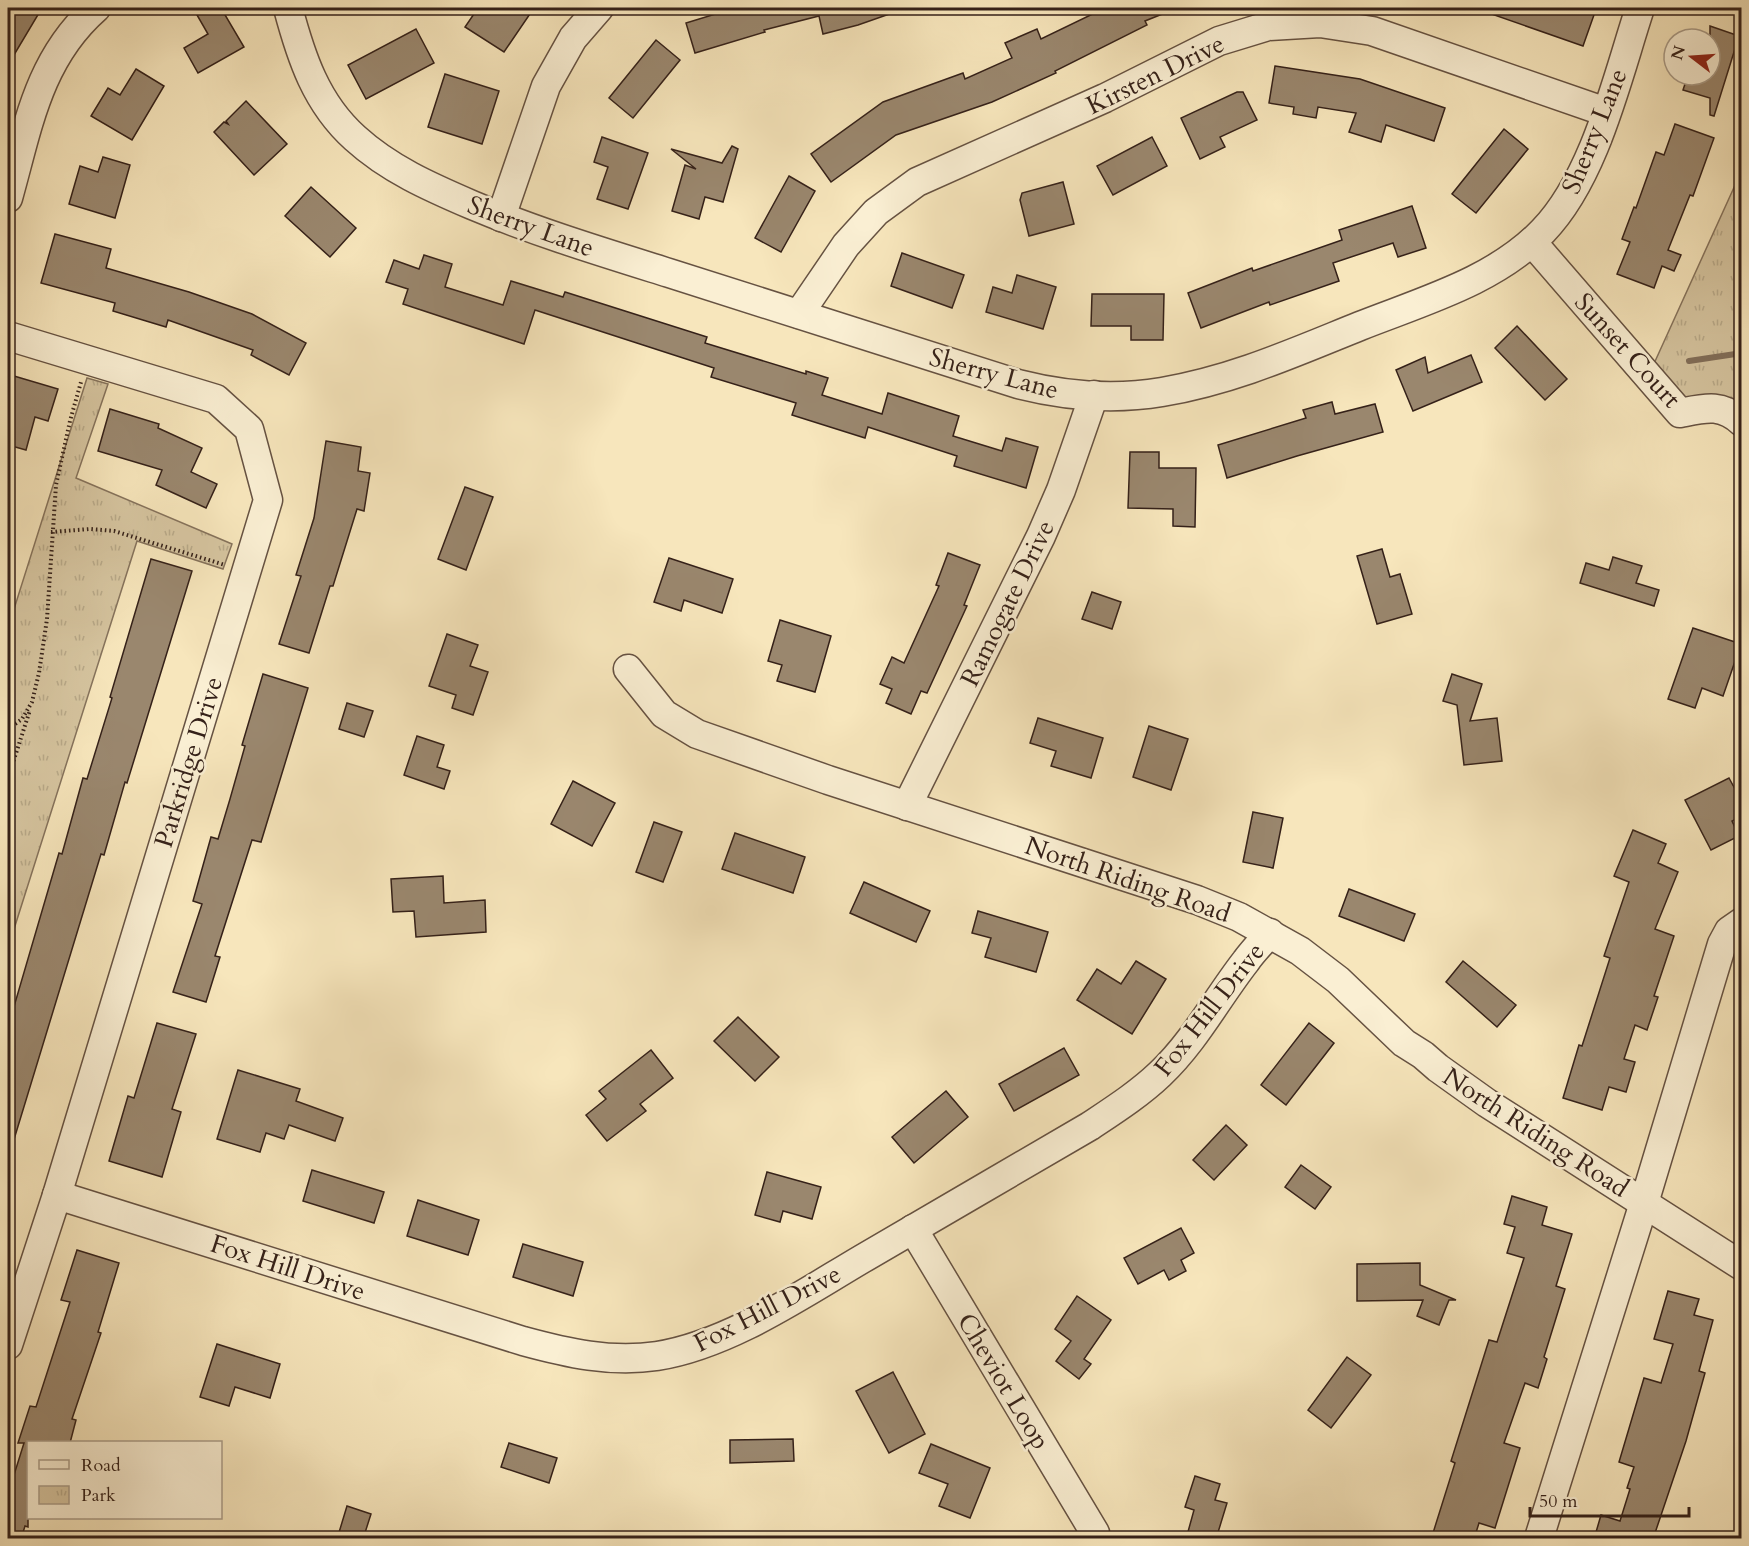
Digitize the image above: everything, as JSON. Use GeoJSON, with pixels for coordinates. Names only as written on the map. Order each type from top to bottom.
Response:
{"type":"FeatureCollection","features":[{"type":"Feature","properties":{"kind":"street"},"geometry":{"type":"LineString","coordinates":[[8,198],[37,92],[46,72],[70,33],[96,8]]}},
{"type":"Feature","properties":{"kind":"street","name":"Sherry Lane"},"geometry":{"type":"LineString","coordinates":[[288,8],[300,54],[317,91],[328,108],[369,150],[428,187],[532,230],[1018,384],[1064,394],[1094,395],[1161,392],[1238,374],[1455,289],[1505,263],[1532,242],[1560,210],[1575,187],[1606,112],[1640,8]]}},
{"type":"Feature","properties":{"kind":"street"},"geometry":{"type":"LineString","coordinates":[[501,217],[546,86],[573,38],[599,8]]}},
{"type":"Feature","properties":{"kind":"street","name":"Kirsten Drive"},"geometry":{"type":"LineString","coordinates":[[799,314],[846,245],[876,212],[917,182],[1095,103],[1219,41],[1268,26],[1320,23],[1372,31],[1606,112]]}},
{"type":"Feature","properties":{"kind":"street","name":"Sunset Court"},"geometry":{"type":"LineString","coordinates":[[1532,242],[1680,413],[1712,406],[1734,415],[1742,422]]}},
{"type":"Feature","properties":{"kind":"street","name":"Parkridge Drive"},"geometry":{"type":"LineString","coordinates":[[8,336],[216,399],[249,429],[268,500],[57,1196],[8,1345]]}},
{"type":"Feature","properties":{"kind":"street","name":"Ramogate Drive"},"geometry":{"type":"LineString","coordinates":[[907,806],[1041,536],[1094,395]]}},
{"type":"Feature","properties":{"kind":"street","name":"North Riding Road"},"geometry":{"type":"LineString","coordinates":[[628,669],[664,714],[697,734],[907,806],[1197,900],[1239,917],[1270,933],[1300,951],[1338,980],[1404,1042],[1487,1103],[1742,1266]]}},
{"type":"Feature","properties":{"kind":"street"},"geometry":{"type":"LineString","coordinates":[[1539,1539],[1722,944],[1729,931],[1742,922]]}},
{"type":"Feature","properties":{"kind":"street","name":"Fox Hill Drive"},"geometry":{"type":"LineString","coordinates":[[57,1196],[568,1353],[613,1359],[658,1356],[702,1345],[788,1303],[1090,1126],[1128,1101],[1160,1075],[1207,1018],[1245,961],[1270,933]]}},
{"type":"Feature","properties":{"kind":"street","name":"Cheviot Loop"},"geometry":{"type":"LineString","coordinates":[[913,1229],[1095,1533]]}},
{"type":"Feature","properties":{"kind":"path"},"geometry":{"type":"LineString","coordinates":[[8,778],[39,673],[47,619],[51,532],[56,485],[62,452],[88,360]]}},
{"type":"Feature","properties":{"kind":"path"},"geometry":{"type":"LineString","coordinates":[[51,532],[90,529],[114,531],[246,572]]}},
{"type":"Feature","properties":{"kind":"path"},"geometry":{"type":"LineString","coordinates":[[8,729],[22,719],[32,702]]}},
{"type":"Feature","properties":{"kind":"green space"},"geometry":{"type":"Polygon","coordinates":[[[1741,172],[1741,409],[1686,398],[1652,368],[1741,172]]]}},
{"type":"Feature","properties":{"kind":"green space"},"geometry":{"type":"Polygon","coordinates":[[[87,378],[108,384],[76,478],[232,544],[223,569],[137,541],[8,948],[8,628],[87,378]]]}},
{"type":"Feature","properties":{"kind":"building"},"geometry":{"type":"Polygon","coordinates":[[[8,8],[42,8],[8,65],[8,8]]]}},
{"type":"Feature","properties":{"kind":"building"},"geometry":{"type":"Polygon","coordinates":[[[209,8],[221,8],[244,47],[198,73],[184,48],[208,34],[197,15],[209,8]]]}},
{"type":"Feature","properties":{"kind":"building"},"geometry":{"type":"Polygon","coordinates":[[[478,8],[534,8],[504,52],[465,27],[478,8]]]}},
{"type":"Feature","properties":{"kind":"building"},"geometry":{"type":"Polygon","coordinates":[[[735,8],[901,8],[901,10],[823,34],[819,16],[764,30],[765,32],[695,53],[686,23],[735,8]]]}},
{"type":"Feature","properties":{"kind":"building"},"geometry":{"type":"Polygon","coordinates":[[[1105,8],[1175,9],[1145,21],[1147,25],[1055,71],[1056,73],[992,102],[896,135],[831,182],[811,154],[883,102],[963,73],[965,79],[1012,58],[1005,43],[1037,29],[1041,39],[1105,8]]]}},
{"type":"Feature","properties":{"kind":"building"},"geometry":{"type":"Polygon","coordinates":[[[1480,8],[1582,8],[1595,12],[1583,46],[1480,10],[1480,8]]]}},
{"type":"Feature","properties":{"kind":"building"},"geometry":{"type":"Polygon","coordinates":[[[416,29],[434,63],[366,99],[348,65],[416,29]]]}},
{"type":"Feature","properties":{"kind":"building"},"geometry":{"type":"Polygon","coordinates":[[[1722,30],[1739,36],[1714,116],[1710,115],[1710,98],[1683,90],[1684,87],[1722,87],[1722,30]]]}},
{"type":"Feature","properties":{"kind":"building"},"geometry":{"type":"Polygon","coordinates":[[[656,40],[680,60],[633,118],[609,98],[656,40]]]}},
{"type":"Feature","properties":{"kind":"building"},"geometry":{"type":"Polygon","coordinates":[[[1275,66],[1360,79],[1445,108],[1434,141],[1386,125],[1381,142],[1349,132],[1356,113],[1318,107],[1316,118],[1293,114],[1294,107],[1269,103],[1275,66]]]}},
{"type":"Feature","properties":{"kind":"building"},"geometry":{"type":"Polygon","coordinates":[[[136,69],[164,86],[132,140],[91,116],[108,88],[120,95],[136,69]]]}},
{"type":"Feature","properties":{"kind":"building"},"geometry":{"type":"Polygon","coordinates":[[[445,74],[499,91],[482,144],[428,127],[445,74]]]}},
{"type":"Feature","properties":{"kind":"building"},"geometry":{"type":"Polygon","coordinates":[[[1237,92],[1243,92],[1257,120],[1220,137],[1225,147],[1200,159],[1181,118],[1237,92]]]}},
{"type":"Feature","properties":{"kind":"building"},"geometry":{"type":"Polygon","coordinates":[[[246,101],[287,144],[254,175],[214,132],[224,122],[228,124],[226,121],[246,101]]]}},
{"type":"Feature","properties":{"kind":"building"},"geometry":{"type":"Polygon","coordinates":[[[1675,124],[1714,138],[1693,196],[1690,195],[1668,250],[1681,255],[1674,271],[1662,266],[1654,288],[1617,274],[1630,242],[1622,239],[1634,207],[1636,208],[1656,152],[1664,155],[1675,124]]]}},
{"type":"Feature","properties":{"kind":"building"},"geometry":{"type":"Polygon","coordinates":[[[1504,129],[1528,149],[1476,213],[1452,194],[1504,129]]]}},
{"type":"Feature","properties":{"kind":"building"},"geometry":{"type":"Polygon","coordinates":[[[602,137],[648,153],[628,209],[597,199],[608,167],[594,162],[602,137]]]}},
{"type":"Feature","properties":{"kind":"building"},"geometry":{"type":"Polygon","coordinates":[[[1152,137],[1167,166],[1113,195],[1097,166],[1152,137]]]}},
{"type":"Feature","properties":{"kind":"building"},"geometry":{"type":"Polygon","coordinates":[[[732,146],[738,149],[723,202],[705,197],[699,219],[672,211],[685,165],[696,169],[671,149],[722,163],[732,146]]]}},
{"type":"Feature","properties":{"kind":"building"},"geometry":{"type":"Polygon","coordinates":[[[103,157],[130,165],[115,218],[69,204],[80,166],[98,172],[103,157]]]}},
{"type":"Feature","properties":{"kind":"building"},"geometry":{"type":"Polygon","coordinates":[[[789,176],[815,191],[781,252],[755,238],[789,176]]]}},
{"type":"Feature","properties":{"kind":"building"},"geometry":{"type":"Polygon","coordinates":[[[1063,182],[1074,224],[1029,236],[1020,200],[1022,193],[1063,182]]]}},
{"type":"Feature","properties":{"kind":"building"},"geometry":{"type":"Polygon","coordinates":[[[311,187],[356,228],[330,257],[285,216],[311,187]]]}},
{"type":"Feature","properties":{"kind":"building"},"geometry":{"type":"Polygon","coordinates":[[[1412,206],[1426,248],[1398,257],[1393,243],[1333,263],[1339,281],[1270,305],[1269,302],[1201,328],[1188,293],[1252,268],[1253,271],[1342,240],[1339,230],[1412,206]]]}},
{"type":"Feature","properties":{"kind":"building"},"geometry":{"type":"Polygon","coordinates":[[[55,234],[111,249],[106,268],[189,292],[252,314],[306,343],[289,375],[251,355],[253,350],[168,320],[166,327],[113,311],[115,303],[41,283],[55,234]]]}},
{"type":"Feature","properties":{"kind":"building"},"geometry":{"type":"Polygon","coordinates":[[[902,253],[964,275],[952,308],[891,286],[902,253]]]}},
{"type":"Feature","properties":{"kind":"building"},"geometry":{"type":"Polygon","coordinates":[[[424,255],[452,264],[445,287],[503,305],[511,281],[563,297],[565,292],[707,337],[705,343],[806,374],[806,371],[828,378],[822,395],[882,414],[888,393],[959,416],[953,436],[1002,451],[1006,438],[1038,447],[1026,488],[954,466],[957,456],[868,427],[865,438],[792,415],[796,403],[711,377],[714,368],[535,310],[524,344],[403,304],[408,289],[386,282],[394,260],[419,269],[424,255]]]}},
{"type":"Feature","properties":{"kind":"building"},"geometry":{"type":"Polygon","coordinates":[[[1017,275],[1056,287],[1043,329],[986,312],[993,287],[1012,293],[1017,275]]]}},
{"type":"Feature","properties":{"kind":"building"},"geometry":{"type":"Polygon","coordinates":[[[1092,294],[1164,294],[1163,340],[1131,340],[1131,326],[1091,326],[1092,294]]]}},
{"type":"Feature","properties":{"kind":"building"},"geometry":{"type":"Polygon","coordinates":[[[1517,326],[1567,379],[1545,400],[1495,348],[1517,326]]]}},
{"type":"Feature","properties":{"kind":"building"},"geometry":{"type":"Polygon","coordinates":[[[1471,355],[1482,382],[1413,411],[1396,370],[1425,357],[1428,373],[1471,355]]]}},
{"type":"Feature","properties":{"kind":"building"},"geometry":{"type":"Polygon","coordinates":[[[14,376],[58,389],[48,421],[35,417],[26,450],[8,445],[8,400],[14,376]]]}},
{"type":"Feature","properties":{"kind":"building"},"geometry":{"type":"Polygon","coordinates":[[[1332,402],[1335,414],[1375,404],[1383,432],[1227,478],[1218,445],[1306,418],[1303,410],[1332,402]]]}},
{"type":"Feature","properties":{"kind":"building"},"geometry":{"type":"Polygon","coordinates":[[[110,409],[159,424],[158,428],[202,448],[191,472],[217,484],[206,508],[156,485],[162,470],[98,451],[110,409]]]}},
{"type":"Feature","properties":{"kind":"building"},"geometry":{"type":"Polygon","coordinates":[[[326,441],[361,447],[358,471],[370,473],[364,511],[357,509],[309,653],[279,644],[301,576],[296,575],[314,518],[326,441]]]}},
{"type":"Feature","properties":{"kind":"building"},"geometry":{"type":"Polygon","coordinates":[[[1130,452],[1159,452],[1159,468],[1196,468],[1195,527],[1173,526],[1173,509],[1128,508],[1130,452]]]}},
{"type":"Feature","properties":{"kind":"building"},"geometry":{"type":"Polygon","coordinates":[[[465,487],[493,497],[466,570],[438,559],[465,487]]]}},
{"type":"Feature","properties":{"kind":"building"},"geometry":{"type":"Polygon","coordinates":[[[1382,549],[1390,577],[1400,574],[1412,614],[1377,624],[1357,556],[1382,549]]]}},
{"type":"Feature","properties":{"kind":"building"},"geometry":{"type":"Polygon","coordinates":[[[948,553],[980,565],[964,605],[967,606],[927,693],[921,691],[911,714],[886,703],[892,689],[880,684],[892,657],[904,663],[939,586],[936,585],[948,553]]]}},
{"type":"Feature","properties":{"kind":"building"},"geometry":{"type":"Polygon","coordinates":[[[1613,557],[1642,566],[1636,583],[1659,590],[1654,606],[1580,583],[1586,563],[1609,570],[1613,557]]]}},
{"type":"Feature","properties":{"kind":"building"},"geometry":{"type":"Polygon","coordinates":[[[669,558],[733,579],[722,613],[684,600],[681,611],[654,602],[669,558]]]}},
{"type":"Feature","properties":{"kind":"building"},"geometry":{"type":"Polygon","coordinates":[[[151,559],[192,571],[104,855],[101,854],[12,1146],[8,1146],[8,1027],[59,853],[62,854],[83,778],[87,779],[112,698],[110,697],[151,559]]]}},
{"type":"Feature","properties":{"kind":"building"},"geometry":{"type":"Polygon","coordinates":[[[1092,592],[1121,602],[1112,629],[1082,619],[1092,592]]]}},
{"type":"Feature","properties":{"kind":"building"},"geometry":{"type":"Polygon","coordinates":[[[780,620],[831,636],[815,692],[777,681],[782,665],[768,661],[780,620]]]}},
{"type":"Feature","properties":{"kind":"building"},"geometry":{"type":"Polygon","coordinates":[[[1693,628],[1741,644],[1723,696],[1702,688],[1695,708],[1668,699],[1693,628]]]}},
{"type":"Feature","properties":{"kind":"building"},"geometry":{"type":"Polygon","coordinates":[[[447,634],[478,645],[470,666],[488,672],[473,715],[452,708],[456,695],[429,686],[447,634]]]}},
{"type":"Feature","properties":{"kind":"building"},"geometry":{"type":"Polygon","coordinates":[[[263,674],[308,688],[261,842],[252,840],[215,956],[220,957],[206,1002],[173,992],[202,904],[193,901],[211,837],[218,839],[263,674]]]}},
{"type":"Feature","properties":{"kind":"building"},"geometry":{"type":"Polygon","coordinates":[[[1452,674],[1482,684],[1470,721],[1497,718],[1502,761],[1464,765],[1457,705],[1443,701],[1452,674]]]}},
{"type":"Feature","properties":{"kind":"building"},"geometry":{"type":"Polygon","coordinates":[[[347,703],[373,711],[364,737],[339,729],[347,703]]]}},
{"type":"Feature","properties":{"kind":"building"},"geometry":{"type":"Polygon","coordinates":[[[1038,718],[1103,738],[1091,778],[1051,766],[1056,751],[1030,743],[1038,718]]]}},
{"type":"Feature","properties":{"kind":"building"},"geometry":{"type":"Polygon","coordinates":[[[1149,726],[1188,739],[1171,790],[1133,777],[1149,726]]]}},
{"type":"Feature","properties":{"kind":"building"},"geometry":{"type":"Polygon","coordinates":[[[417,736],[444,745],[437,767],[450,771],[444,789],[404,775],[417,736]]]}},
{"type":"Feature","properties":{"kind":"building"},"geometry":{"type":"Polygon","coordinates":[[[1729,778],[1742,802],[1742,816],[1732,821],[1739,836],[1711,850],[1685,800],[1729,778]]]}},
{"type":"Feature","properties":{"kind":"building"},"geometry":{"type":"Polygon","coordinates":[[[573,781],[615,803],[592,846],[551,824],[573,781]]]}},
{"type":"Feature","properties":{"kind":"building"},"geometry":{"type":"Polygon","coordinates":[[[1253,812],[1283,818],[1273,868],[1243,862],[1253,812]]]}},
{"type":"Feature","properties":{"kind":"building"},"geometry":{"type":"Polygon","coordinates":[[[654,822],[682,832],[663,882],[636,872],[654,822]]]}},
{"type":"Feature","properties":{"kind":"building"},"geometry":{"type":"Polygon","coordinates":[[[1633,830],[1666,844],[1658,863],[1678,872],[1655,929],[1674,936],[1654,996],[1658,997],[1647,1030],[1635,1025],[1624,1059],[1635,1062],[1626,1092],[1609,1087],[1602,1110],[1563,1098],[1610,958],[1604,956],[1629,882],[1614,876],[1633,830]]]}},
{"type":"Feature","properties":{"kind":"building"},"geometry":{"type":"Polygon","coordinates":[[[735,833],[805,857],[793,893],[722,869],[735,833]]]}},
{"type":"Feature","properties":{"kind":"building"},"geometry":{"type":"Polygon","coordinates":[[[443,876],[444,903],[485,900],[486,932],[416,937],[414,911],[393,912],[391,879],[443,876]]]}},
{"type":"Feature","properties":{"kind":"building"},"geometry":{"type":"Polygon","coordinates":[[[864,882],[930,911],[916,942],[850,913],[864,882]]]}},
{"type":"Feature","properties":{"kind":"building"},"geometry":{"type":"Polygon","coordinates":[[[1349,889],[1415,914],[1404,941],[1339,916],[1349,889]]]}},
{"type":"Feature","properties":{"kind":"building"},"geometry":{"type":"Polygon","coordinates":[[[978,911],[1048,932],[1036,972],[985,957],[991,938],[972,933],[978,911]]]}},
{"type":"Feature","properties":{"kind":"building"},"geometry":{"type":"Polygon","coordinates":[[[1136,961],[1166,979],[1132,1034],[1077,1000],[1097,969],[1121,984],[1136,961]]]}},
{"type":"Feature","properties":{"kind":"building"},"geometry":{"type":"Polygon","coordinates":[[[1463,961],[1516,1005],[1497,1027],[1446,982],[1463,961]]]}},
{"type":"Feature","properties":{"kind":"building"},"geometry":{"type":"Polygon","coordinates":[[[738,1017],[779,1057],[755,1081],[714,1041],[738,1017]]]}},
{"type":"Feature","properties":{"kind":"building"},"geometry":{"type":"Polygon","coordinates":[[[157,1023],[196,1034],[172,1109],[181,1112],[162,1177],[109,1161],[128,1096],[134,1098],[157,1023]]]}},
{"type":"Feature","properties":{"kind":"building"},"geometry":{"type":"Polygon","coordinates":[[[1309,1023],[1334,1043],[1286,1105],[1261,1085],[1309,1023]]]}},
{"type":"Feature","properties":{"kind":"building"},"geometry":{"type":"Polygon","coordinates":[[[1064,1048],[1079,1075],[1014,1111],[999,1084],[1064,1048]]]}},
{"type":"Feature","properties":{"kind":"building"},"geometry":{"type":"Polygon","coordinates":[[[651,1050],[673,1078],[640,1104],[646,1111],[607,1141],[586,1115],[606,1099],[599,1091],[651,1050]]]}},
{"type":"Feature","properties":{"kind":"building"},"geometry":{"type":"Polygon","coordinates":[[[238,1070],[300,1089],[296,1101],[343,1118],[335,1141],[289,1125],[284,1139],[266,1133],[260,1152],[217,1139],[238,1070]]]}},
{"type":"Feature","properties":{"kind":"building"},"geometry":{"type":"Polygon","coordinates":[[[946,1091],[968,1117],[914,1163],[892,1137],[946,1091]]]}},
{"type":"Feature","properties":{"kind":"building"},"geometry":{"type":"Polygon","coordinates":[[[1226,1125],[1247,1145],[1214,1180],[1193,1160],[1226,1125]]]}},
{"type":"Feature","properties":{"kind":"building"},"geometry":{"type":"Polygon","coordinates":[[[1301,1165],[1331,1187],[1315,1209],[1285,1187],[1301,1165]]]}},
{"type":"Feature","properties":{"kind":"building"},"geometry":{"type":"Polygon","coordinates":[[[312,1170],[384,1192],[374,1223],[303,1201],[312,1170]]]}},
{"type":"Feature","properties":{"kind":"building"},"geometry":{"type":"Polygon","coordinates":[[[767,1172],[821,1187],[812,1219],[783,1211],[780,1222],[755,1215],[767,1172]]]}},
{"type":"Feature","properties":{"kind":"building"},"geometry":{"type":"Polygon","coordinates":[[[1512,1196],[1547,1207],[1542,1225],[1572,1234],[1556,1286],[1565,1289],[1544,1357],[1547,1359],[1538,1388],[1525,1383],[1504,1443],[1520,1448],[1495,1528],[1479,1523],[1474,1539],[1449,1539],[1433,1533],[1455,1463],[1451,1461],[1489,1340],[1497,1342],[1524,1258],[1507,1253],[1515,1227],[1504,1224],[1512,1196]]]}},
{"type":"Feature","properties":{"kind":"building"},"geometry":{"type":"Polygon","coordinates":[[[418,1200],[479,1220],[468,1255],[407,1236],[418,1200]]]}},
{"type":"Feature","properties":{"kind":"building"},"geometry":{"type":"Polygon","coordinates":[[[1181,1228],[1194,1253],[1181,1260],[1186,1271],[1169,1280],[1164,1270],[1138,1284],[1124,1258],[1181,1228]]]}},
{"type":"Feature","properties":{"kind":"building"},"geometry":{"type":"Polygon","coordinates":[[[523,1244],[583,1262],[573,1296],[513,1277],[523,1244]]]}},
{"type":"Feature","properties":{"kind":"building"},"geometry":{"type":"Polygon","coordinates":[[[77,1250],[119,1263],[98,1332],[101,1333],[72,1419],[76,1420],[71,1441],[27,1441],[28,1527],[25,1526],[21,1539],[8,1539],[8,1494],[24,1443],[18,1443],[30,1406],[36,1407],[70,1302],[61,1300],[77,1250]]]}},
{"type":"Feature","properties":{"kind":"building"},"geometry":{"type":"Polygon","coordinates":[[[1420,1263],[1420,1285],[1456,1300],[1449,1300],[1439,1325],[1417,1316],[1423,1300],[1357,1301],[1357,1264],[1420,1263]]]}},
{"type":"Feature","properties":{"kind":"building"},"geometry":{"type":"Polygon","coordinates":[[[1668,1291],[1699,1299],[1694,1315],[1713,1320],[1699,1371],[1705,1373],[1686,1441],[1653,1539],[1594,1539],[1601,1515],[1620,1521],[1630,1489],[1627,1488],[1634,1467],[1619,1462],[1644,1378],[1661,1383],[1673,1344],[1654,1339],[1668,1291]]]}},
{"type":"Feature","properties":{"kind":"building"},"geometry":{"type":"Polygon","coordinates":[[[1077,1296],[1111,1320],[1084,1359],[1091,1364],[1079,1379],[1056,1361],[1071,1341],[1055,1329],[1077,1296]]]}},
{"type":"Feature","properties":{"kind":"building"},"geometry":{"type":"Polygon","coordinates":[[[217,1344],[280,1364],[270,1398],[235,1387],[229,1406],[200,1397],[217,1344]]]}},
{"type":"Feature","properties":{"kind":"building"},"geometry":{"type":"Polygon","coordinates":[[[1347,1357],[1371,1375],[1331,1428],[1308,1410],[1347,1357]]]}},
{"type":"Feature","properties":{"kind":"building"},"geometry":{"type":"Polygon","coordinates":[[[893,1372],[925,1434],[889,1453],[856,1391],[893,1372]]]}},
{"type":"Feature","properties":{"kind":"building"},"geometry":{"type":"Polygon","coordinates":[[[793,1439],[794,1461],[730,1463],[730,1440],[793,1439]]]}},
{"type":"Feature","properties":{"kind":"building"},"geometry":{"type":"Polygon","coordinates":[[[509,1443],[557,1458],[549,1483],[501,1467],[509,1443]]]}},
{"type":"Feature","properties":{"kind":"building"},"geometry":{"type":"Polygon","coordinates":[[[931,1444],[990,1468],[970,1518],[939,1506],[948,1484],[919,1473],[931,1444]]]}},
{"type":"Feature","properties":{"kind":"building"},"geometry":{"type":"Polygon","coordinates":[[[1195,1476],[1220,1484],[1215,1500],[1227,1503],[1216,1539],[1186,1539],[1194,1510],[1185,1507],[1195,1476]]]}},
{"type":"Feature","properties":{"kind":"building"},"geometry":{"type":"Polygon","coordinates":[[[347,1506],[371,1514],[363,1539],[337,1539],[347,1506]]]}},
{"type":"Feature","properties":{"kind":"waterway"},"geometry":{"type":"LineString","coordinates":[[1689,361],[1742,353]]}}]}
